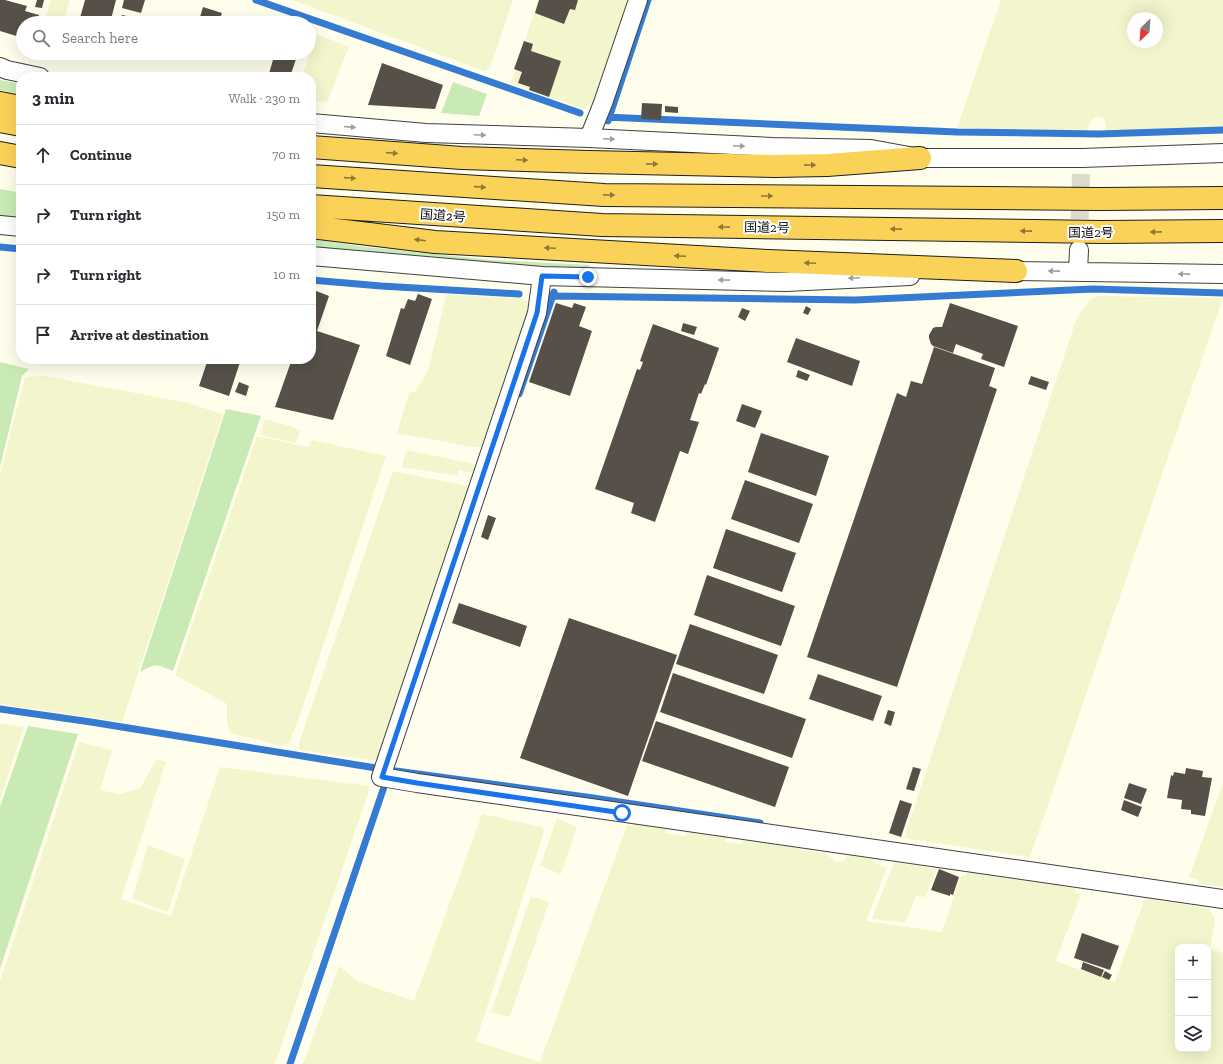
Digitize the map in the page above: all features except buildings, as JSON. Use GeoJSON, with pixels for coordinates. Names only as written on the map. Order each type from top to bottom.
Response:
{"type":"FeatureCollection","features":[{"type":"Feature","properties":{"kind":"highway"},"geometry":{"type":"LineString","coordinates":[[0,103],[16,106]]}},
{"type":"Feature","properties":{"kind":"highway"},"geometry":{"type":"LineString","coordinates":[[0,121],[16,124]]}},
{"type":"Feature","properties":{"kind":"highway"},"geometry":{"type":"LineString","coordinates":[[316,147],[462,158],[775,166],[826,165],[920,158]]}},
{"type":"Feature","properties":{"kind":"highway"},"geometry":{"type":"LineString","coordinates":[[0,153],[16,156]]}},
{"type":"Feature","properties":{"kind":"highway"},"geometry":{"type":"LineString","coordinates":[[316,176],[604,195],[1099,199],[1223,198]]}},
{"type":"Feature","properties":{"kind":"highway","name":"国道2号"},"geometry":{"type":"LineString","coordinates":[[316,206],[602,225],[1102,232],[1223,231]]}},
{"type":"Feature","properties":{"kind":"highway"},"geometry":{"type":"LineString","coordinates":[[316,228],[451,242],[768,262],[1016,271]]}},
{"type":"Feature","properties":{"kind":"street"},"geometry":{"type":"LineString","coordinates":[[589,138],[603,103],[638,0]]}},
{"type":"Feature","properties":{"kind":"street"},"geometry":{"type":"LineString","coordinates":[[0,67],[16,72]]}},
{"type":"Feature","properties":{"kind":"street"},"geometry":{"type":"LineString","coordinates":[[316,123],[426,133],[589,138],[772,148],[871,150],[920,158],[1081,165],[1223,153]]}},
{"type":"Feature","properties":{"kind":"street"},"geometry":{"type":"LineString","coordinates":[[0,225],[16,227]]}},
{"type":"Feature","properties":{"kind":"street"},"geometry":{"type":"LineString","coordinates":[[1078,272],[1079,250]]}},
{"type":"Feature","properties":{"kind":"street"},"geometry":{"type":"LineString","coordinates":[[316,256],[542,276],[786,282],[1016,271],[1223,274]]}},
{"type":"Feature","properties":{"kind":"street"},"geometry":{"type":"LineString","coordinates":[[542,276],[537,313],[382,777],[1223,899]]}},
{"type":"Feature","properties":{"kind":"green space"},"geometry":{"type":"Polygon","coordinates":[[[51,0],[70,0],[65,16],[46,16],[51,0]]]}},
{"type":"Feature","properties":{"kind":"green space"},"geometry":{"type":"Polygon","coordinates":[[[292,0],[513,0],[490,68],[484,71],[292,0]]]}},
{"type":"Feature","properties":{"kind":"green space"},"geometry":{"type":"Polygon","coordinates":[[[538,0],[629,0],[594,101],[585,109],[511,83],[538,0]]]}},
{"type":"Feature","properties":{"kind":"green space"},"geometry":{"type":"Polygon","coordinates":[[[1001,0],[1223,0],[1223,128],[1105,132],[1106,124],[1103,118],[1096,117],[1091,121],[1087,131],[957,128],[1001,0]]]}},
{"type":"Feature","properties":{"kind":"green space"},"geometry":{"type":"Polygon","coordinates":[[[317,34],[349,47],[327,102],[316,101],[316,72],[304,72],[308,60],[316,60],[317,34]]]}},
{"type":"Feature","properties":{"kind":"green space"},"geometry":{"type":"Polygon","coordinates":[[[0,80],[16,83],[16,94],[0,90],[0,80]]]}},
{"type":"Feature","properties":{"kind":"green space"},"geometry":{"type":"Polygon","coordinates":[[[453,82],[487,94],[479,116],[441,113],[453,82]]]}},
{"type":"Feature","properties":{"kind":"green space"},"geometry":{"type":"Polygon","coordinates":[[[0,189],[16,192],[16,218],[0,216],[0,189]]]}},
{"type":"Feature","properties":{"kind":"green space"},"geometry":{"type":"Polygon","coordinates":[[[316,240],[366,247],[492,260],[590,265],[588,269],[512,267],[316,249],[316,240]]]}},
{"type":"Feature","properties":{"kind":"green space"},"geometry":{"type":"Polygon","coordinates":[[[446,295],[520,298],[527,301],[530,307],[485,447],[472,447],[397,433],[409,393],[416,391],[428,371],[446,295]]]}},
{"type":"Feature","properties":{"kind":"green space"},"geometry":{"type":"Polygon","coordinates":[[[1097,296],[1223,298],[1030,857],[904,838],[1076,320],[1090,300],[1097,296]]]}},
{"type":"Feature","properties":{"kind":"green space"},"geometry":{"type":"Polygon","coordinates":[[[0,362],[29,369],[22,376],[0,467],[0,362]]]}},
{"type":"Feature","properties":{"kind":"green space"},"geometry":{"type":"Polygon","coordinates":[[[44,376],[184,402],[223,414],[122,722],[0,704],[0,475],[25,377],[44,376]]]}},
{"type":"Feature","properties":{"kind":"green space"},"geometry":{"type":"Polygon","coordinates":[[[226,409],[261,416],[173,671],[163,667],[153,666],[140,672],[226,409]]]}},
{"type":"Feature","properties":{"kind":"green space"},"geometry":{"type":"Polygon","coordinates":[[[265,419],[300,430],[296,443],[260,435],[265,419]]]}},
{"type":"Feature","properties":{"kind":"green space"},"geometry":{"type":"Polygon","coordinates":[[[257,436],[308,447],[312,440],[386,456],[301,712],[289,743],[282,746],[230,733],[227,723],[227,704],[175,675],[257,436]]]}},
{"type":"Feature","properties":{"kind":"green space"},"geometry":{"type":"Polygon","coordinates":[[[406,450],[474,464],[478,467],[476,474],[459,470],[457,476],[402,467],[406,450]]]}},
{"type":"Feature","properties":{"kind":"green space"},"geometry":{"type":"Polygon","coordinates":[[[393,471],[467,486],[470,490],[377,761],[300,750],[299,743],[393,471]]]}},
{"type":"Feature","properties":{"kind":"green space"},"geometry":{"type":"Polygon","coordinates":[[[0,723],[24,727],[0,799],[0,723]]]}},
{"type":"Feature","properties":{"kind":"green space"},"geometry":{"type":"Polygon","coordinates":[[[28,726],[78,734],[0,969],[0,807],[28,726]]]}},
{"type":"Feature","properties":{"kind":"green space"},"geometry":{"type":"Polygon","coordinates":[[[79,742],[112,750],[100,790],[120,794],[140,788],[157,759],[166,762],[121,899],[171,916],[220,767],[369,786],[368,794],[275,1064],[0,1064],[0,981],[79,742]]]}},
{"type":"Feature","properties":{"kind":"green space"},"geometry":{"type":"Polygon","coordinates":[[[1223,783],[1223,887],[1197,883],[1198,880],[1189,877],[1223,783]]]}},
{"type":"Feature","properties":{"kind":"green space"},"geometry":{"type":"Polygon","coordinates":[[[482,814],[542,827],[544,832],[476,1041],[540,1062],[627,825],[632,826],[633,823],[667,828],[665,833],[686,836],[688,831],[726,837],[725,842],[742,844],[742,838],[826,854],[837,862],[844,861],[847,855],[874,859],[877,864],[887,867],[866,921],[942,932],[960,878],[969,872],[1075,888],[1075,892],[1081,894],[1056,961],[1115,982],[1145,898],[1210,909],[1215,920],[1211,944],[1175,944],[1175,1052],[1211,1052],[1211,949],[1223,953],[1223,1064],[303,1064],[339,966],[359,982],[414,1001],[482,814]]]}},
{"type":"Feature","properties":{"kind":"green space"},"geometry":{"type":"Polygon","coordinates":[[[557,818],[577,827],[561,874],[540,866],[557,818]]]}},
{"type":"Feature","properties":{"kind":"green space"},"geometry":{"type":"Polygon","coordinates":[[[148,845],[185,859],[168,912],[132,899],[148,845]]]}},
{"type":"Feature","properties":{"kind":"green space"},"geometry":{"type":"Polygon","coordinates":[[[894,862],[937,869],[925,897],[916,896],[905,923],[872,919],[894,862]]]}},
{"type":"Feature","properties":{"kind":"green space"},"geometry":{"type":"Polygon","coordinates":[[[531,896],[549,902],[510,1017],[491,1012],[531,896]]]}},
{"type":"Feature","properties":{"kind":"waterway"},"geometry":{"type":"LineString","coordinates":[[256,0],[302,16]]}},
{"type":"Feature","properties":{"kind":"waterway"},"geometry":{"type":"LineString","coordinates":[[608,121],[648,0]]}},
{"type":"Feature","properties":{"kind":"waterway"},"geometry":{"type":"LineString","coordinates":[[316,21],[580,113]]}},
{"type":"Feature","properties":{"kind":"waterway"},"geometry":{"type":"LineString","coordinates":[[604,117],[957,132],[1099,134],[1223,130]]}},
{"type":"Feature","properties":{"kind":"waterway"},"geometry":{"type":"LineString","coordinates":[[0,247],[16,249]]}},
{"type":"Feature","properties":{"kind":"waterway"},"geometry":{"type":"LineString","coordinates":[[316,280],[381,286],[519,294]]}},
{"type":"Feature","properties":{"kind":"waterway"},"geometry":{"type":"LineString","coordinates":[[550,296],[855,300],[1093,289],[1223,293]]}},
{"type":"Feature","properties":{"kind":"waterway"},"geometry":{"type":"LineString","coordinates":[[519,394],[554,292]]}},
{"type":"Feature","properties":{"kind":"waterway"},"geometry":{"type":"LineString","coordinates":[[0,709],[91,722],[376,768]]}},
{"type":"Feature","properties":{"kind":"waterway"},"geometry":{"type":"LineString","coordinates":[[396,771],[760,823]]}},
{"type":"Feature","properties":{"kind":"waterway"},"geometry":{"type":"LineString","coordinates":[[290,1064],[387,778]]}},
{"type":"Feature","properties":{"kind":"tunnel"},"geometry":{"type":"LineString","coordinates":[[1079,246],[1081,173]]}},
{"type":"Feature","properties":{"kind":"route"},"geometry":{"type":"LineString","coordinates":[[588,277],[542,276],[537,313],[382,777],[622,813]]}}]}
